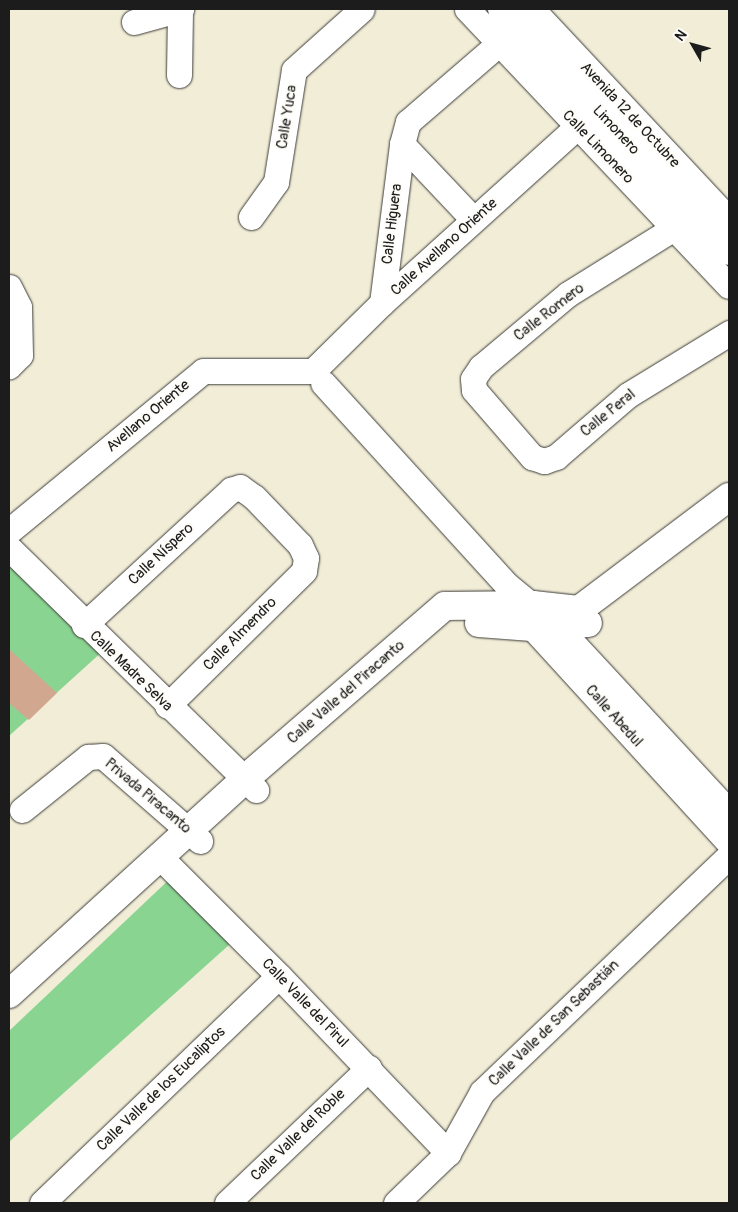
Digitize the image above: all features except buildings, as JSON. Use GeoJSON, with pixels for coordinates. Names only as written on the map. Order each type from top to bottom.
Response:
{"type":"FeatureCollection","features":[{"type":"Feature","properties":{"kind":"main road","name":"Avenida 12 de Octubre"},"geometry":{"type":"LineString","coordinates":[[526,13],[729,222]]}},
{"type":"Feature","properties":{"kind":"main road","name":"Limonero"},"geometry":{"type":"LineString","coordinates":[[526,13],[729,251]]}},
{"type":"Feature","properties":{"kind":"main road","name":"Calle Valle del Piracanto"},"geometry":{"type":"LineString","coordinates":[[9,994],[195,836],[445,606],[528,610],[579,610],[729,497]]}},
{"type":"Feature","properties":{"kind":"main road","name":"Calle Valle del Piracanto"},"geometry":{"type":"LineString","coordinates":[[528,610],[586,624],[729,517]]}},
{"type":"Feature","properties":{"kind":"main road","name":"Calle Valle del Piracanto"},"geometry":{"type":"LineString","coordinates":[[9,1014],[164,862]]}},
{"type":"Feature","properties":{"kind":"street"},"geometry":{"type":"LineString","coordinates":[[134,22],[181,9],[179,75]]}},
{"type":"Feature","properties":{"kind":"street","name":"Calle Yuca"},"geometry":{"type":"LineString","coordinates":[[252,218],[276,182],[294,70],[362,9]]}},
{"type":"Feature","properties":{"kind":"street","name":"Calle Limonero"},"geometry":{"type":"LineString","coordinates":[[467,9],[729,286]]}},
{"type":"Feature","properties":{"kind":"street","name":"Calle Higuera"},"geometry":{"type":"LineString","coordinates":[[382,303],[402,144],[408,122],[499,44],[526,13]]}},
{"type":"Feature","properties":{"kind":"street","name":"Calle Avellano Oriente"},"geometry":{"type":"LineString","coordinates":[[318,377],[382,303],[578,126]]}},
{"type":"Feature","properties":{"kind":"street"},"geometry":{"type":"LineString","coordinates":[[402,144],[473,219]]}},
{"type":"Feature","properties":{"kind":"street","name":"Calle Romero"},"geometry":{"type":"LineString","coordinates":[[497,419],[474,390],[473,379],[481,367],[568,294],[674,228]]}},
{"type":"Feature","properties":{"kind":"street"},"geometry":{"type":"LineString","coordinates":[[9,287],[19,307],[20,355],[9,366]]}},
{"type":"Feature","properties":{"kind":"street","name":"Calle Peral"},"geometry":{"type":"LineString","coordinates":[[497,419],[532,457],[544,461],[556,457],[628,395],[729,334]]}},
{"type":"Feature","properties":{"kind":"street","name":"Avellano Oriente"},"geometry":{"type":"LineString","coordinates":[[9,531],[203,371],[318,377]]}},
{"type":"Feature","properties":{"kind":"street","name":"Calle Abedul"},"geometry":{"type":"LineString","coordinates":[[318,377],[528,610],[729,843]]}},
{"type":"Feature","properties":{"kind":"street","name":"Calle Níspero"},"geometry":{"type":"LineString","coordinates":[[84,625],[231,490],[240,487],[254,497],[300,545],[306,558]]}},
{"type":"Feature","properties":{"kind":"street","name":"Calle Madre Selva"},"geometry":{"type":"LineString","coordinates":[[9,548],[84,625],[250,784]]}},
{"type":"Feature","properties":{"kind":"street","name":"Calle Almendro"},"geometry":{"type":"LineString","coordinates":[[167,706],[304,571],[306,558]]}},
{"type":"Feature","properties":{"kind":"street","name":"Calle Abedul"},"geometry":{"type":"LineString","coordinates":[[528,610],[729,812]]}},
{"type":"Feature","properties":{"kind":"street","name":"Privada Piracanto"},"geometry":{"type":"LineString","coordinates":[[22,810],[88,757],[103,756],[195,836]]}},
{"type":"Feature","properties":{"kind":"street","name":"Calle Valle de San Sebastián"},"geometry":{"type":"LineString","coordinates":[[396,1203],[448,1153],[482,1092],[729,856]]}},
{"type":"Feature","properties":{"kind":"street","name":"Calle Valle del Pirul"},"geometry":{"type":"LineString","coordinates":[[164,862],[369,1068],[448,1153]]}},
{"type":"Feature","properties":{"kind":"street","name":"Calle Valle de los Eucaliptos"},"geometry":{"type":"LineString","coordinates":[[42,1203],[279,976]]}},
{"type":"Feature","properties":{"kind":"street","name":"Calle Valle del Roble"},"geometry":{"type":"LineString","coordinates":[[226,1203],[369,1068]]}},
{"type":"Feature","properties":{"kind":"green space"},"geometry":{"type":"Polygon","coordinates":[[[9,557],[104,650],[9,736],[9,557]]]}},
{"type":"Feature","properties":{"kind":"green space"},"geometry":{"type":"Polygon","coordinates":[[[175,874],[239,936],[9,1142],[9,1031],[175,874]]]}}]}
